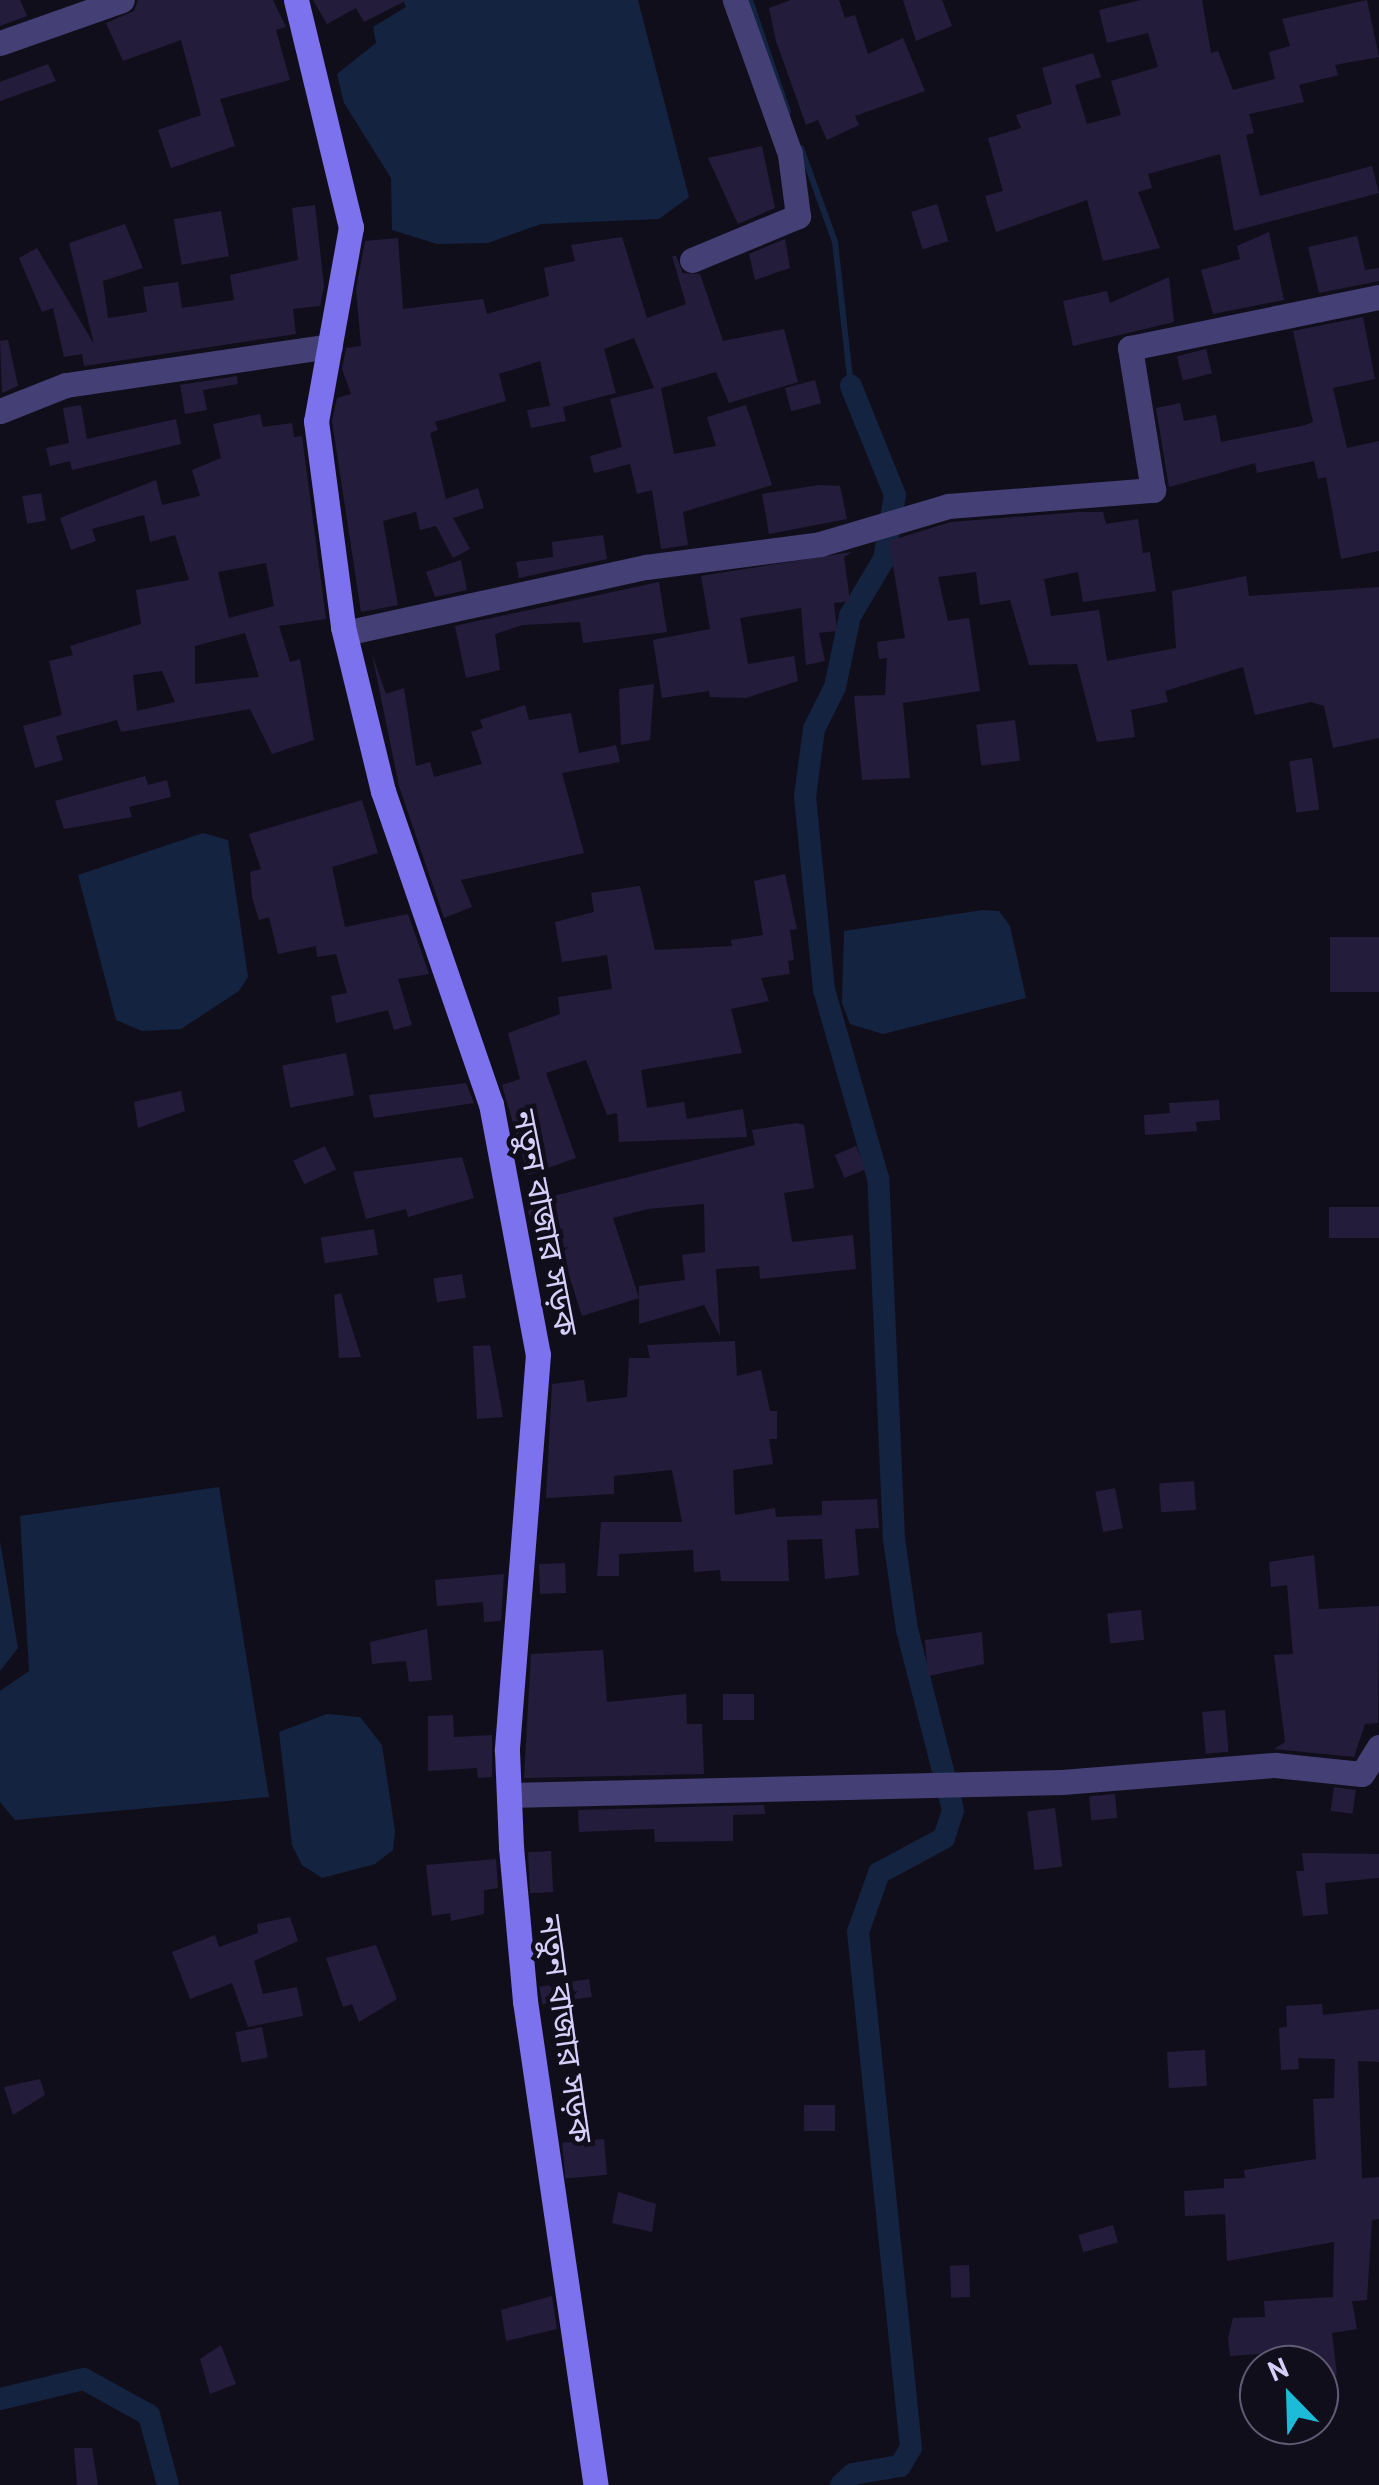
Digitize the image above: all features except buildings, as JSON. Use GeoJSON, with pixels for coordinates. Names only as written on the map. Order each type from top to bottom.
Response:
{"type":"FeatureCollection","features":[{"type":"Feature","properties":{"kind":"street"},"geometry":{"type":"LineString","coordinates":[[0,43],[122,0]]}},
{"type":"Feature","properties":{"kind":"street","name":"নতুন বাজার সড়ক"},"geometry":{"type":"LineString","coordinates":[[296,0],[350,227],[316,421],[344,633],[383,790],[491,1104],[538,1354],[509,1795],[524,2001],[596,2485]]}},
{"type":"Feature","properties":{"kind":"street"},"geometry":{"type":"LineString","coordinates":[[692,260],[798,216],[790,154],[735,0]]}},
{"type":"Feature","properties":{"kind":"street"},"geometry":{"type":"LineString","coordinates":[[344,633],[646,567],[820,544],[948,506],[1153,490],[1130,348],[1379,297]]}},
{"type":"Feature","properties":{"kind":"street"},"geometry":{"type":"LineString","coordinates":[[0,411],[66,385],[330,346]]}},
{"type":"Feature","properties":{"kind":"street"},"geometry":{"type":"LineString","coordinates":[[509,1795],[1015,1784],[1275,1765],[1362,1774],[1379,1747]]}},
{"type":"Feature","properties":{"kind":"water"},"geometry":{"type":"Polygon","coordinates":[[[403,0],[638,0],[689,197],[659,219],[541,224],[488,243],[437,244],[392,230],[391,178],[344,103],[337,74],[376,43],[373,27],[406,7],[403,0]]]}},
{"type":"Feature","properties":{"kind":"water"},"geometry":{"type":"Polygon","coordinates":[[[203,833],[228,840],[248,977],[239,991],[181,1029],[142,1031],[116,1020],[78,875],[203,833]]]}},
{"type":"Feature","properties":{"kind":"water"},"geometry":{"type":"Polygon","coordinates":[[[983,910],[999,911],[1010,926],[1026,998],[883,1034],[850,1024],[842,1003],[844,931],[983,910]]]}},
{"type":"Feature","properties":{"kind":"water"},"geometry":{"type":"Polygon","coordinates":[[[219,1487],[269,1797],[15,1820],[0,1802],[0,1691],[29,1671],[20,1516],[219,1487]]]}},
{"type":"Feature","properties":{"kind":"water"},"geometry":{"type":"Polygon","coordinates":[[[0,1541],[18,1648],[0,1671],[0,1541]]]}},
{"type":"Feature","properties":{"kind":"water"},"geometry":{"type":"Polygon","coordinates":[[[327,1714],[360,1717],[382,1745],[395,1831],[393,1850],[375,1864],[322,1878],[302,1865],[292,1845],[279,1732],[327,1714]]]}},
{"type":"Feature","properties":{"kind":"waterway"},"geometry":{"type":"LineString","coordinates":[[750,0],[788,112]]}},
{"type":"Feature","properties":{"kind":"waterway"},"geometry":{"type":"LineString","coordinates":[[801,148],[835,242],[851,386]]}},
{"type":"Feature","properties":{"kind":"waterway"},"geometry":{"type":"LineString","coordinates":[[841,2485],[853,2474],[900,2466],[911,2448],[858,1932],[879,1873],[944,1838],[953,1810],[907,1630],[894,1539],[878,1178],[824,990],[805,797],[814,729],[835,687],[850,616],[884,559],[895,495],[851,386]]}},
{"type":"Feature","properties":{"kind":"waterway"},"geometry":{"type":"LineString","coordinates":[[0,2399],[84,2379],[149,2415],[168,2485]]}}]}
